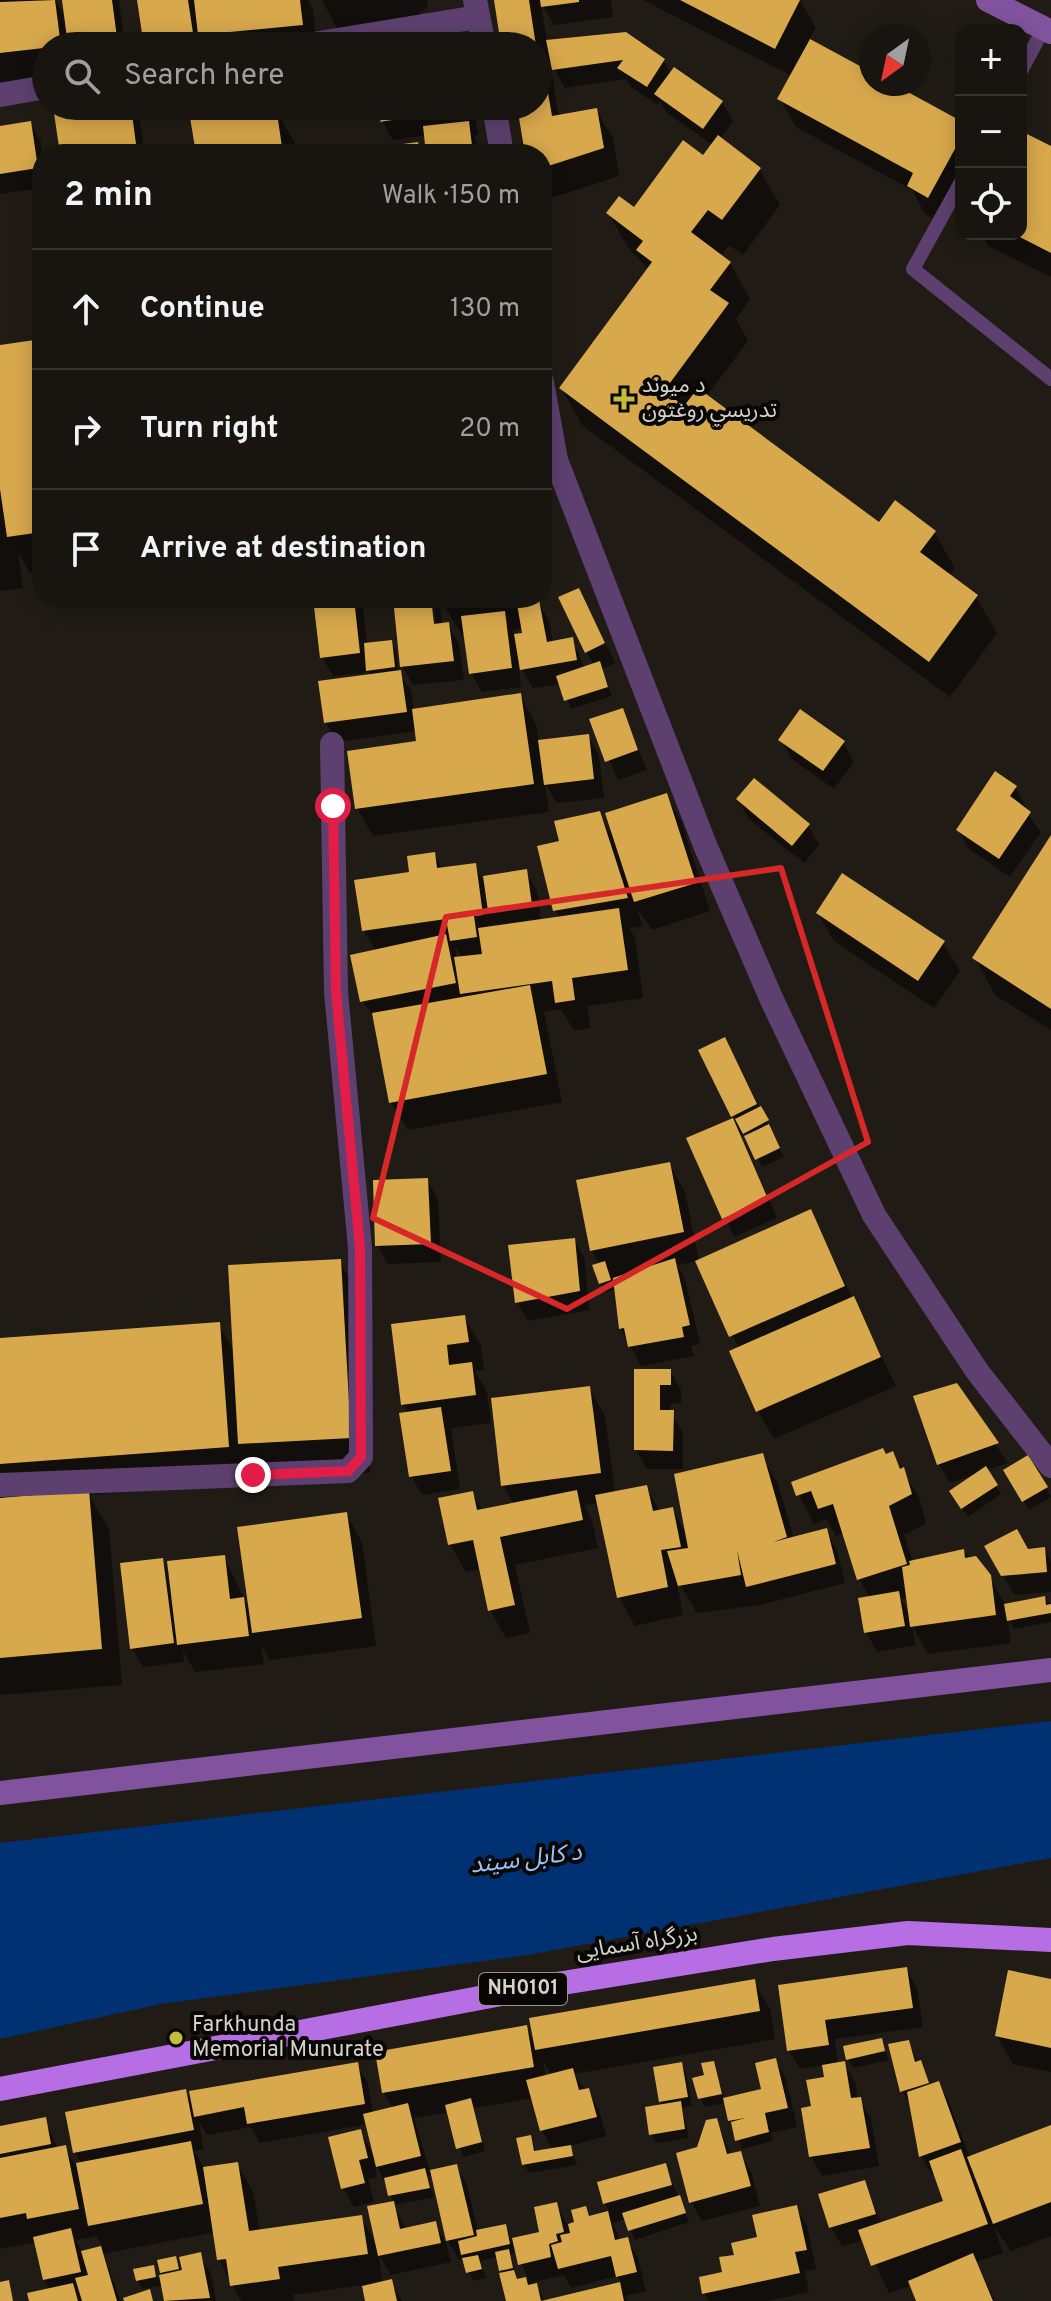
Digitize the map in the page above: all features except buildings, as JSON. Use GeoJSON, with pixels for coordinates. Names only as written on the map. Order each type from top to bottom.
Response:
{"type":"FeatureCollection","features":[{"type":"Feature","properties":{"kind":"highway","name":"بزرگراه آسمایی"},"geometry":{"type":"LineString","coordinates":[[0,2089],[532,1988],[773,1949],[908,1933],[1051,1940]]}},
{"type":"Feature","properties":{"kind":"main road"},"geometry":{"type":"LineString","coordinates":[[988,0],[1048,30]]}},
{"type":"Feature","properties":{"kind":"main road"},"geometry":{"type":"LineString","coordinates":[[0,1793],[1051,1670]]}},
{"type":"Feature","properties":{"kind":"street"},"geometry":{"type":"LineString","coordinates":[[366,32],[477,8],[481,32]]}},
{"type":"Feature","properties":{"kind":"street"},"geometry":{"type":"LineString","coordinates":[[0,95],[32,89]]}},
{"type":"Feature","properties":{"kind":"street"},"geometry":{"type":"LineString","coordinates":[[496,120],[500,144]]}},
{"type":"Feature","properties":{"kind":"street"},"geometry":{"type":"LineString","coordinates":[[552,438],[556,460],[705,845],[771,998],[874,1215],[977,1371],[1051,1466]]}},
{"type":"Feature","properties":{"kind":"street"},"geometry":{"type":"LineString","coordinates":[[0,1485],[348,1471],[361,1457],[360,1248],[336,992],[332,744]]}},
{"type":"Feature","properties":{"kind":"lane"},"geometry":{"type":"LineString","coordinates":[[1027,62],[1048,30]]}},
{"type":"Feature","properties":{"kind":"lane"},"geometry":{"type":"LineString","coordinates":[[955,193],[913,269],[1051,379]]}},
{"type":"Feature","properties":{"kind":"highlighted area"},"geometry":{"type":"Polygon","coordinates":[[[781,868],[868,1142],[567,1309],[373,1218],[446,917],[781,868]]]}},
{"type":"Feature","properties":{"kind":"water","name":"د کابل سيند"},"geometry":{"type":"Polygon","coordinates":[[[1051,1721],[1051,1858],[528,1955],[161,2004],[0,2039],[0,1843],[1051,1721]]]}},
{"type":"Feature","properties":{"kind":"place","name":"د میوند تدریسي روغتون"},"geometry":{"type":"Point","coordinates":[624,399]}},
{"type":"Feature","properties":{"kind":"place","name":"Farkhunda Memorial Munurate"},"geometry":{"type":"Point","coordinates":[176,2038]}},
{"type":"Feature","properties":{"kind":"route"},"geometry":{"type":"LineString","coordinates":[[253,1475],[348,1471],[361,1457],[360,1248],[336,992],[333,806]]}}]}
